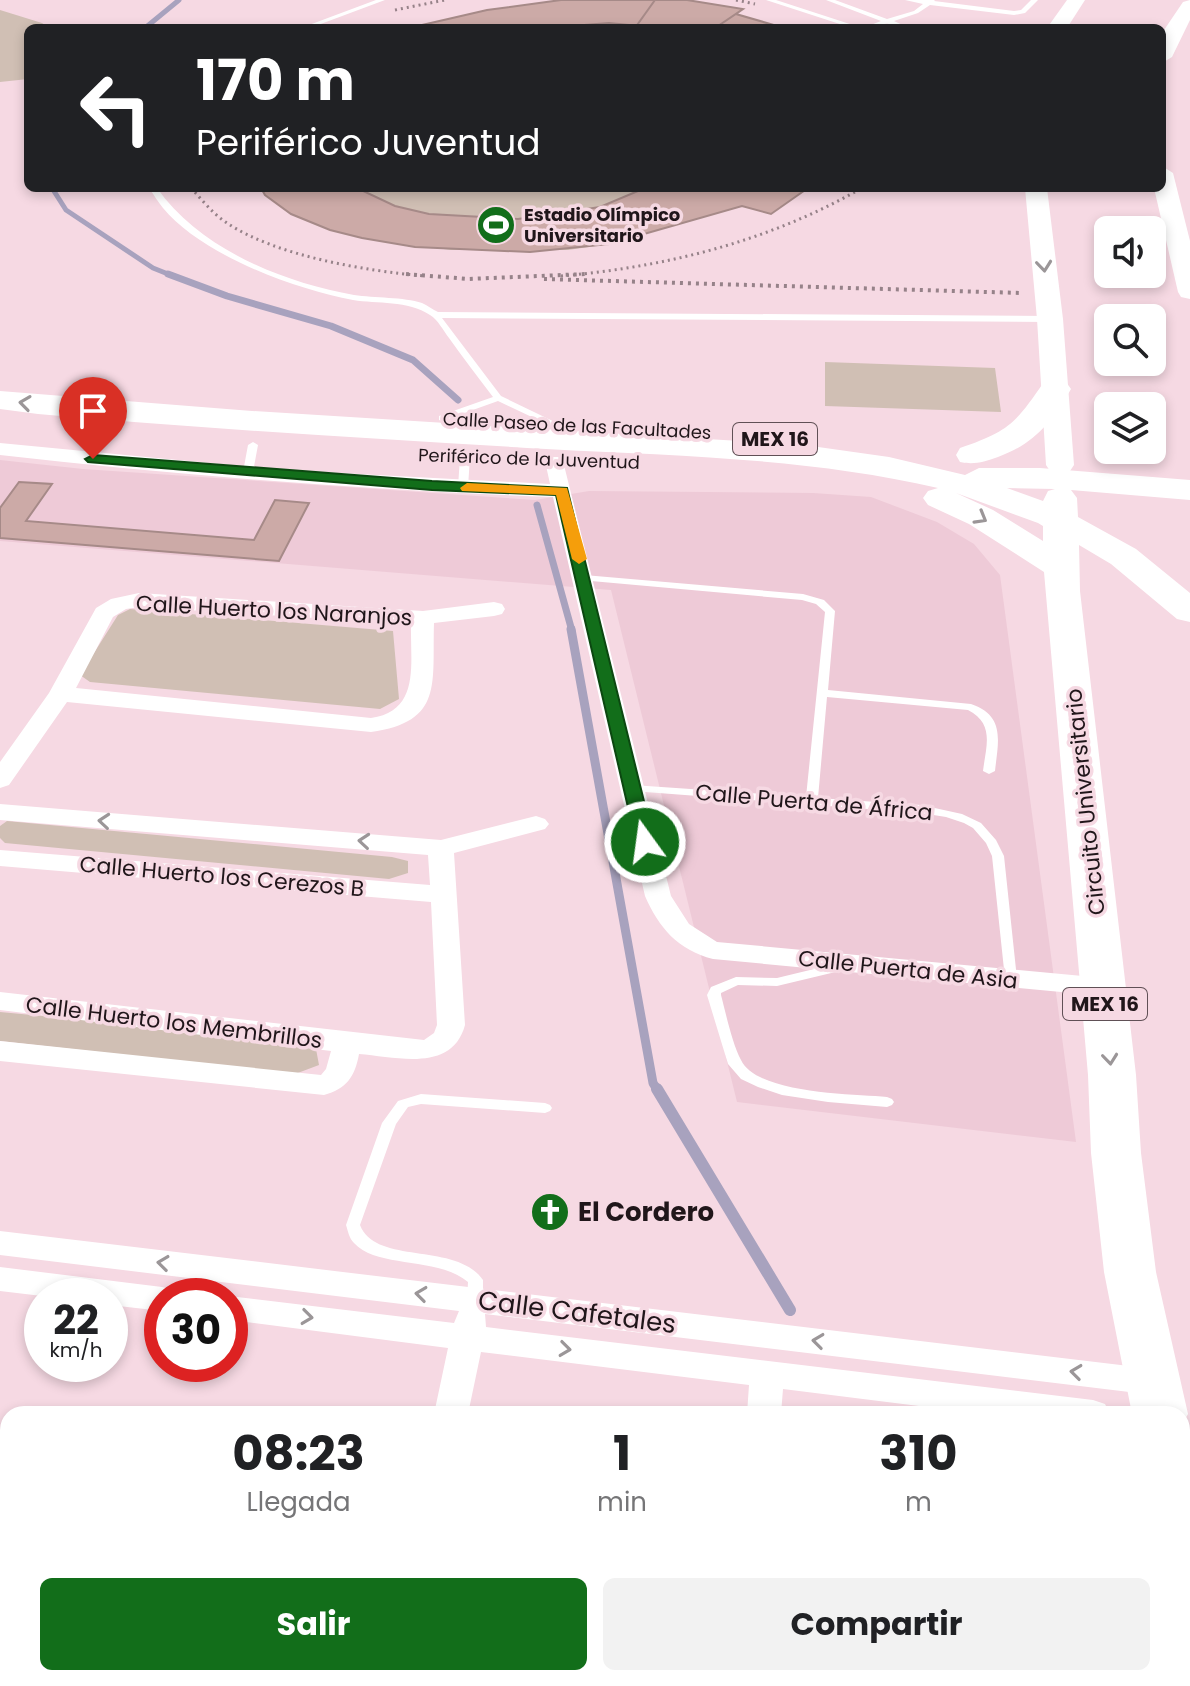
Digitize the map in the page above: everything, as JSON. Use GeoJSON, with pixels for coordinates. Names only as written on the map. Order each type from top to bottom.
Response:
{"type":"FeatureCollection","features":[{"type":"Feature","properties":{"kind":"highway"},"geometry":{"type":"LineString","coordinates":[[972,455],[1025,433],[1036,422],[1055,389]]}},
{"type":"Feature","properties":{"kind":"highway","name":"MEX 16"},"geometry":{"type":"LineString","coordinates":[[0,400],[107,410]]}},
{"type":"Feature","properties":{"kind":"highway","name":"Calle Paseo de las Facultades"},"geometry":{"type":"LineString","coordinates":[[107,410],[241,407],[472,413],[888,466],[972,455],[1060,473],[1190,490]]}},
{"type":"Feature","properties":{"kind":"highway"},"geometry":{"type":"LineString","coordinates":[[107,410],[254,447],[760,451],[831,457],[911,470],[976,487],[1050,517],[1148,574],[1190,611]]}},
{"type":"Feature","properties":{"kind":"highway","name":"Periférico de la Juventud"},"geometry":{"type":"LineString","coordinates":[[0,424],[254,447],[464,472],[558,476],[746,467],[888,466],[945,478],[1060,473]]}},
{"type":"Feature","properties":{"kind":"highway"},"geometry":{"type":"LineString","coordinates":[[888,466],[981,517],[1061,579],[1136,567],[1154,568],[1190,578]]}},
{"type":"Feature","properties":{"kind":"highway","name":"Calle Paseo de las Facultades"},"geometry":{"type":"LineString","coordinates":[[1060,473],[1190,473]]}},
{"type":"Feature","properties":{"kind":"highway","name":"Circuito Universitario"},"geometry":{"type":"LineString","coordinates":[[1060,473],[1061,579],[1104,987],[1123,1216],[1130,1272],[1157,1398]]}},
{"type":"Feature","properties":{"kind":"main road"},"geometry":{"type":"LineString","coordinates":[[1060,24],[1076,0]]}},
{"type":"Feature","properties":{"kind":"main road"},"geometry":{"type":"LineString","coordinates":[[1166,47],[1190,6]]}},
{"type":"Feature","properties":{"kind":"main road"},"geometry":{"type":"LineString","coordinates":[[1166,190],[1190,292]]}},
{"type":"Feature","properties":{"kind":"main road","name":"Circuito Universitario"},"geometry":{"type":"LineString","coordinates":[[1036,192],[1060,473]]}},
{"type":"Feature","properties":{"kind":"street"},"geometry":{"type":"LineString","coordinates":[[0,449],[254,447]]}},
{"type":"Feature","properties":{"kind":"street"},"geometry":{"type":"LineString","coordinates":[[558,476],[632,788]]}},
{"type":"Feature","properties":{"kind":"street","name":"Calle Huerto los Naranjos"},"geometry":{"type":"LineString","coordinates":[[0,780],[61,694],[104,613],[129,601],[423,618],[494,609]]}},
{"type":"Feature","properties":{"kind":"street","name":"Calle Huerto los Naranjos"},"geometry":{"type":"LineString","coordinates":[[61,694],[371,725],[393,724],[408,715],[416,705],[422,671],[423,618]]}},
{"type":"Feature","properties":{"kind":"street","name":"Calle Puerta de Asia"},"geometry":{"type":"LineString","coordinates":[[632,788],[665,911],[682,935],[713,950],[1104,987]]}},
{"type":"Feature","properties":{"kind":"street","name":"Calle Huerto los Cerezos B"},"geometry":{"type":"LineString","coordinates":[[0,812],[441,848]]}},
{"type":"Feature","properties":{"kind":"street"},"geometry":{"type":"LineString","coordinates":[[445,895],[441,848],[536,824]]}},
{"type":"Feature","properties":{"kind":"street","name":"Calle Huerto los Cerezos B"},"geometry":{"type":"LineString","coordinates":[[0,858],[445,895]]}},
{"type":"Feature","properties":{"kind":"street","name":"Calle Huerto los Membrillos"},"geometry":{"type":"LineString","coordinates":[[0,1001],[347,1043],[425,1050],[435,1048],[449,1034],[445,895]]}},
{"type":"Feature","properties":{"kind":"street","name":"Calle Huerto los Membrillos"},"geometry":{"type":"LineString","coordinates":[[0,1051],[324,1085],[334,1083],[339,1077],[347,1043]]}},
{"type":"Feature","properties":{"kind":"street"},"geometry":{"type":"LineString","coordinates":[[8,1244],[0,1280],[144,1297]]}},
{"type":"Feature","properties":{"kind":"street","name":"Calle Cafetales"},"geometry":{"type":"LineString","coordinates":[[8,1244],[475,1300],[1157,1398]]}},
{"type":"Feature","properties":{"kind":"street"},"geometry":{"type":"LineString","coordinates":[[453,1406],[475,1300]]}},
{"type":"Feature","properties":{"kind":"street","name":"Calle Cafetales"},"geometry":{"type":"LineString","coordinates":[[248,1310],[767,1374],[926,1404],[959,1406]]}},
{"type":"Feature","properties":{"kind":"street"},"geometry":{"type":"LineString","coordinates":[[765,1406],[767,1374]]}},
{"type":"Feature","properties":{"kind":"lane"},"geometry":{"type":"LineString","coordinates":[[315,24],[382,0]]}},
{"type":"Feature","properties":{"kind":"lane"},"geometry":{"type":"LineString","coordinates":[[771,0],[846,24]]}},
{"type":"Feature","properties":{"kind":"lane"},"geometry":{"type":"LineString","coordinates":[[829,0],[897,24]]}},
{"type":"Feature","properties":{"kind":"lane"},"geometry":{"type":"LineString","coordinates":[[908,0],[1014,13],[1023,12],[1035,0]]}},
{"type":"Feature","properties":{"kind":"lane"},"geometry":{"type":"LineString","coordinates":[[880,24],[931,2]]}},
{"type":"Feature","properties":{"kind":"lane"},"geometry":{"type":"LineString","coordinates":[[155,192],[162,206],[212,245],[301,283],[350,297],[419,305],[436,315],[1048,307]]}},
{"type":"Feature","properties":{"kind":"lane"},"geometry":{"type":"LineString","coordinates":[[436,315],[472,413]]}},
{"type":"Feature","properties":{"kind":"lane"},"geometry":{"type":"LineString","coordinates":[[584,578],[803,597],[820,602],[830,611],[812,799]]}},
{"type":"Feature","properties":{"kind":"lane"},"geometry":{"type":"LineString","coordinates":[[822,693],[971,707],[982,711],[989,717],[992,726],[989,771]]}},
{"type":"Feature","properties":{"kind":"lane","name":"Calle Puerta de África"},"geometry":{"type":"LineString","coordinates":[[632,788],[921,809],[966,819],[981,827],[992,840],[998,856],[1011,979]]}},
{"type":"Feature","properties":{"kind":"lane"},"geometry":{"type":"LineString","coordinates":[[854,964],[777,982],[736,981],[720,987],[714,995],[735,1064],[741,1074],[752,1081],[781,1090],[887,1102]]}},
{"type":"Feature","properties":{"kind":"lane"},"geometry":{"type":"LineString","coordinates":[[475,1300],[476,1280],[460,1266],[376,1249],[358,1241],[354,1233],[353,1225],[389,1123],[403,1104],[421,1099],[545,1108]]}},
{"type":"Feature","properties":{"kind":"path"},"geometry":{"type":"LineString","coordinates":[[195,192],[227,224],[269,244],[327,260],[419,276],[511,278],[1048,307]]}},
{"type":"Feature","properties":{"kind":"path"},"geometry":{"type":"LineString","coordinates":[[511,278],[609,272],[733,245],[785,227],[840,203],[856,192]]}},
{"type":"Feature","properties":{"kind":"shaded area"},"geometry":{"type":"Polygon","coordinates":[[[0,10],[44,24],[24,24],[24,79],[0,82],[0,10]]]}},
{"type":"Feature","properties":{"kind":"shaded area","name":"Estadio Olímpico Universitario"},"geometry":{"type":"Polygon","coordinates":[[[263,192],[802,192],[771,214],[742,206],[609,244],[568,250],[451,250],[362,238],[291,214],[263,192]]]}},
{"type":"Feature","properties":{"kind":"shaded area"},"geometry":{"type":"Polygon","coordinates":[[[825,362],[995,368],[1001,412],[825,406],[825,362]]]}},
{"type":"Feature","properties":{"kind":"shaded area"},"geometry":{"type":"Polygon","coordinates":[[[0,460],[83,469],[535,500],[589,491],[813,493],[871,497],[937,522],[974,544],[1000,575],[1076,1142],[737,1102],[611,590],[0,541],[0,460]]]}},
{"type":"Feature","properties":{"kind":"shaded area"},"geometry":{"type":"Polygon","coordinates":[[[130,609],[393,631],[399,699],[380,709],[90,682],[80,675],[118,615],[130,609]]]}},
{"type":"Feature","properties":{"kind":"shaded area"},"geometry":{"type":"Polygon","coordinates":[[[7,821],[392,857],[408,861],[408,873],[389,879],[5,843],[0,838],[0,826],[7,821]]]}},
{"type":"Feature","properties":{"kind":"shaded area"},"geometry":{"type":"Polygon","coordinates":[[[0,1012],[299,1040],[316,1049],[319,1065],[295,1074],[0,1041],[0,1012]]]}},
{"type":"Feature","properties":{"kind":"building"},"geometry":{"type":"Polygon","coordinates":[[[561,0],[687,0],[743,9],[736,14],[770,24],[426,24],[487,10],[561,0]]]}},
{"type":"Feature","properties":{"kind":"building"},"geometry":{"type":"Polygon","coordinates":[[[655,0],[687,0],[743,9],[721,24],[638,24],[655,0]]]}},
{"type":"Feature","properties":{"kind":"building","name":"Estadio Olímpico Universitario"},"geometry":{"type":"Polygon","coordinates":[[[263,192],[365,192],[395,206],[429,214],[518,219],[600,207],[636,192],[802,192],[771,214],[742,206],[609,244],[530,252],[415,247],[362,238],[330,230],[291,214],[263,192]]]}},
{"type":"Feature","properties":{"kind":"building"},"geometry":{"type":"Polygon","coordinates":[[[19,482],[52,484],[26,521],[254,540],[275,500],[309,503],[279,561],[0,538],[0,508],[19,482]]]}},
{"type":"Feature","properties":{"kind":"waterway"},"geometry":{"type":"LineString","coordinates":[[150,24],[179,0]]}},
{"type":"Feature","properties":{"kind":"waterway"},"geometry":{"type":"LineString","coordinates":[[55,192],[66,210],[153,268],[168,274]]}},
{"type":"Feature","properties":{"kind":"waterway"},"geometry":{"type":"LineString","coordinates":[[168,274],[227,296],[331,326],[413,360],[458,400]]}},
{"type":"Feature","properties":{"kind":"waterway"},"geometry":{"type":"LineString","coordinates":[[168,274],[173,276]]}},
{"type":"Feature","properties":{"kind":"waterway"},"geometry":{"type":"LineString","coordinates":[[537,505],[572,631]]}},
{"type":"Feature","properties":{"kind":"waterway"},"geometry":{"type":"LineString","coordinates":[[571,629],[653,1083],[658,1091]]}},
{"type":"Feature","properties":{"kind":"waterway"},"geometry":{"type":"LineString","coordinates":[[657,1089],[790,1310]]}},
{"type":"Feature","properties":{"kind":"slow traffic"},"geometry":{"type":"LineString","coordinates":[[467,488],[562,491],[579,559]]}},
{"type":"Feature","properties":{"kind":"place","name":"Estadio Olímpico Universitario"},"geometry":{"type":"Point","coordinates":[496,225]}},
{"type":"Feature","properties":{"kind":"place","name":"El Cordero"},"geometry":{"type":"Point","coordinates":[550,1212]}},
{"type":"Feature","properties":{"kind":"route"},"geometry":{"type":"LineString","coordinates":[[93,459],[432,485],[562,491],[645,842]]}}]}
